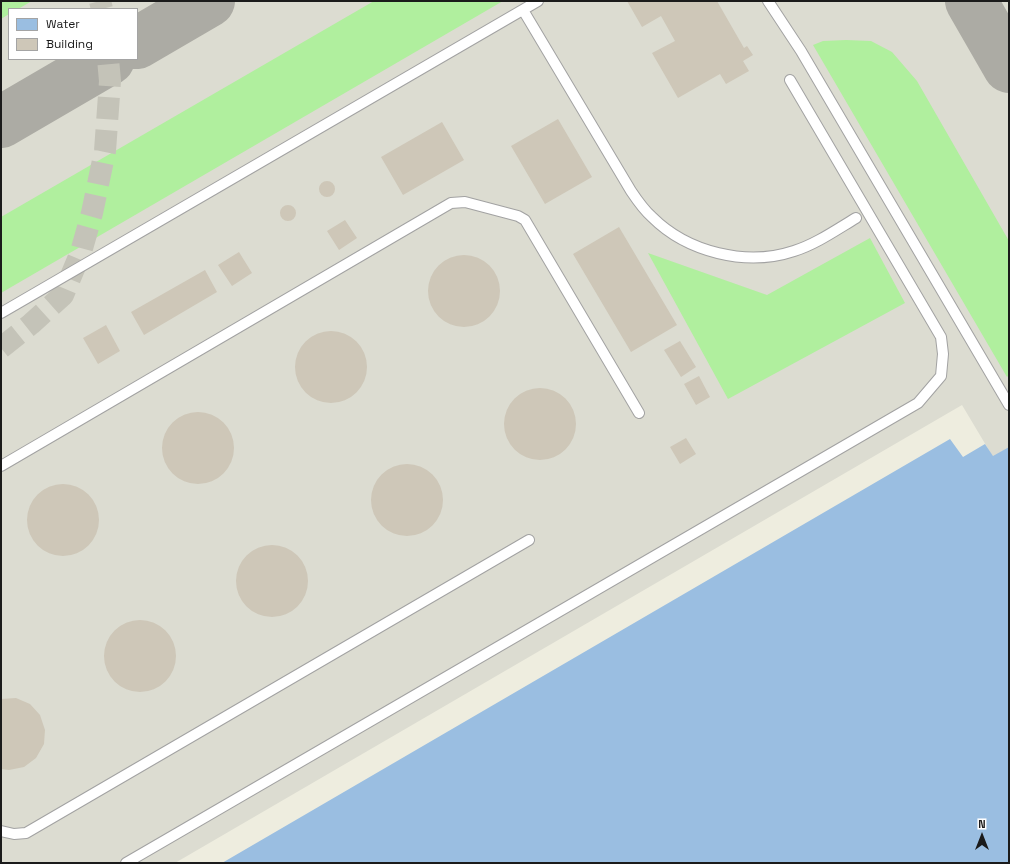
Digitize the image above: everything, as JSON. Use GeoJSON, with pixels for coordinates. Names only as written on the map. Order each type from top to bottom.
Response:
{"type":"FeatureCollection","features":[{"type":"Feature","properties":{"kind":"lane"},"geometry":{"type":"LineString","coordinates":[[1,313],[538,1]]}},
{"type":"Feature","properties":{"kind":"lane"},"geometry":{"type":"LineString","coordinates":[[768,1],[805,58],[1009,405]]}},
{"type":"Feature","properties":{"kind":"lane"},"geometry":{"type":"LineString","coordinates":[[523,10],[630,191],[651,217],[683,240],[706,250],[727,256],[775,256],[794,251],[813,243],[856,218]]}},
{"type":"Feature","properties":{"kind":"lane"},"geometry":{"type":"LineString","coordinates":[[126,863],[918,403],[941,376],[943,354],[941,337],[790,80]]}},
{"type":"Feature","properties":{"kind":"lane"},"geometry":{"type":"LineString","coordinates":[[1,466],[451,203],[465,202],[518,216],[525,220],[639,413]]}},
{"type":"Feature","properties":{"kind":"lane"},"geometry":{"type":"LineString","coordinates":[[1,831],[14,834],[26,832],[529,540]]}},
{"type":"Feature","properties":{"kind":"shaded area"},"geometry":{"type":"Polygon","coordinates":[[[1,1],[1009,1],[1009,447],[993,457],[962,405],[175,863],[1,863],[1,1]]]}},
{"type":"Feature","properties":{"kind":"green space"},"geometry":{"type":"Polygon","coordinates":[[[1,1],[32,1],[20,8],[8,8],[8,15],[1,19],[1,1]]]}},
{"type":"Feature","properties":{"kind":"green space"},"geometry":{"type":"Polygon","coordinates":[[[374,1],[503,1],[1,293],[1,217],[374,1]]]}},
{"type":"Feature","properties":{"kind":"green space"},"geometry":{"type":"Polygon","coordinates":[[[823,41],[871,41],[892,52],[917,81],[1009,241],[1009,375],[1007,377],[813,45],[823,41]]]}},
{"type":"Feature","properties":{"kind":"green space"},"geometry":{"type":"Polygon","coordinates":[[[870,238],[905,303],[728,399],[648,253],[767,295],[870,238]]]}},
{"type":"Feature","properties":{"kind":"water"},"geometry":{"type":"Polygon","coordinates":[[[950,439],[963,457],[985,444],[993,456],[1009,447],[1009,863],[222,863],[950,439]]]}},
{"type":"Feature","properties":{"kind":"building"},"geometry":{"type":"Polygon","coordinates":[[[627,1],[717,1],[744,48],[747,46],[753,55],[743,61],[749,71],[726,84],[720,74],[678,98],[652,53],[675,41],[661,16],[642,27],[627,1]]]}},
{"type":"Feature","properties":{"kind":"building"},"geometry":{"type":"Polygon","coordinates":[[[558,119],[592,177],[545,204],[511,146],[558,119]]]}},
{"type":"Feature","properties":{"kind":"building"},"geometry":{"type":"Polygon","coordinates":[[[442,122],[464,160],[403,195],[381,157],[442,122]]]}},
{"type":"Feature","properties":{"kind":"building"},"geometry":{"type":"Polygon","coordinates":[[[327,181],[334,186],[335,189],[330,196],[327,197],[320,192],[319,189],[324,182],[327,181]]]}},
{"type":"Feature","properties":{"kind":"building"},"geometry":{"type":"Polygon","coordinates":[[[288,205],[295,210],[296,213],[291,220],[288,221],[281,216],[280,213],[285,206],[288,205]]]}},
{"type":"Feature","properties":{"kind":"building"},"geometry":{"type":"Polygon","coordinates":[[[345,220],[357,238],[339,250],[327,231],[345,220]]]}},
{"type":"Feature","properties":{"kind":"building"},"geometry":{"type":"Polygon","coordinates":[[[619,227],[677,325],[631,352],[573,254],[619,227]]]}},
{"type":"Feature","properties":{"kind":"building"},"geometry":{"type":"Polygon","coordinates":[[[239,252],[252,273],[232,286],[218,265],[239,252]]]}},
{"type":"Feature","properties":{"kind":"building"},"geometry":{"type":"Polygon","coordinates":[[[464,255],[484,261],[494,271],[500,291],[494,311],[484,321],[464,327],[444,321],[434,311],[428,291],[434,271],[444,261],[464,255]]]}},
{"type":"Feature","properties":{"kind":"building"},"geometry":{"type":"Polygon","coordinates":[[[205,270],[217,292],[144,335],[131,312],[205,270]]]}},
{"type":"Feature","properties":{"kind":"building"},"geometry":{"type":"Polygon","coordinates":[[[106,325],[120,351],[98,364],[83,338],[106,325]]]}},
{"type":"Feature","properties":{"kind":"building"},"geometry":{"type":"Polygon","coordinates":[[[331,331],[351,337],[361,347],[367,367],[361,387],[351,397],[331,403],[311,397],[301,387],[295,367],[301,347],[311,337],[331,331]]]}},
{"type":"Feature","properties":{"kind":"building"},"geometry":{"type":"Polygon","coordinates":[[[680,341],[696,367],[681,377],[664,350],[680,341]]]}},
{"type":"Feature","properties":{"kind":"building"},"geometry":{"type":"Polygon","coordinates":[[[699,376],[710,397],[696,405],[684,384],[699,376]]]}},
{"type":"Feature","properties":{"kind":"building"},"geometry":{"type":"Polygon","coordinates":[[[540,388],[560,394],[570,404],[576,424],[570,444],[560,454],[540,460],[520,454],[510,444],[504,424],[510,404],[520,394],[540,388]]]}},
{"type":"Feature","properties":{"kind":"building"},"geometry":{"type":"Polygon","coordinates":[[[198,412],[218,418],[228,428],[234,448],[228,468],[218,478],[198,484],[178,478],[168,468],[162,448],[168,428],[178,418],[198,412]]]}},
{"type":"Feature","properties":{"kind":"building"},"geometry":{"type":"Polygon","coordinates":[[[686,438],[696,454],[680,464],[670,447],[686,438]]]}},
{"type":"Feature","properties":{"kind":"building"},"geometry":{"type":"Polygon","coordinates":[[[407,464],[427,470],[437,480],[443,500],[437,520],[427,530],[407,536],[387,530],[377,520],[371,500],[377,480],[387,470],[407,464]]]}},
{"type":"Feature","properties":{"kind":"building"},"geometry":{"type":"Polygon","coordinates":[[[63,484],[83,490],[93,500],[99,520],[93,540],[83,550],[63,556],[43,550],[33,540],[27,520],[33,500],[43,490],[63,484]]]}},
{"type":"Feature","properties":{"kind":"building"},"geometry":{"type":"Polygon","coordinates":[[[272,545],[292,551],[302,561],[308,581],[302,601],[292,611],[272,617],[252,611],[242,601],[236,581],[242,561],[252,551],[272,545]]]}},
{"type":"Feature","properties":{"kind":"building"},"geometry":{"type":"Polygon","coordinates":[[[140,620],[160,626],[170,636],[176,656],[170,676],[160,686],[140,692],[120,686],[110,676],[104,656],[110,636],[120,626],[140,620]]]}},
{"type":"Feature","properties":{"kind":"building"},"geometry":{"type":"Polygon","coordinates":[[[16,698],[30,704],[40,715],[45,730],[44,744],[36,758],[24,767],[9,770],[1,769],[1,699],[16,698]]]}},
{"type":"Feature","properties":{"kind":"taxiway"},"geometry":{"type":"LineString","coordinates":[[138,42],[209,1]]}},
{"type":"Feature","properties":{"kind":"taxiway"},"geometry":{"type":"LineString","coordinates":[[971,1],[1009,67]]}},
{"type":"Feature","properties":{"kind":"taxiway"},"geometry":{"type":"LineString","coordinates":[[1,122],[107,60]]}},
{"type":"Feature","properties":{"kind":"tunnel"},"geometry":{"type":"LineString","coordinates":[[100,1],[102,8]]}},
{"type":"Feature","properties":{"kind":"tunnel"},"geometry":{"type":"LineString","coordinates":[[1,348],[31,324],[63,295],[81,252],[92,213],[105,151],[110,81],[108,60]]}}]}
